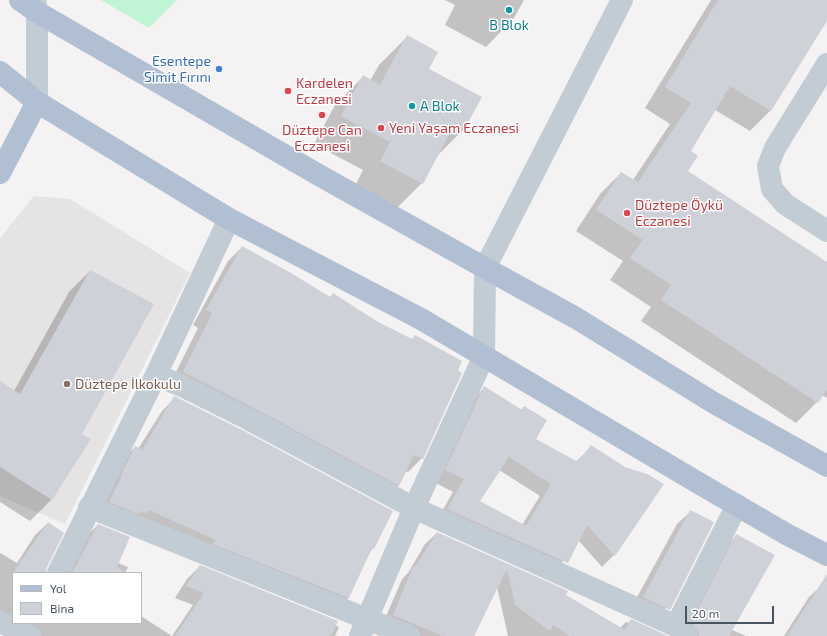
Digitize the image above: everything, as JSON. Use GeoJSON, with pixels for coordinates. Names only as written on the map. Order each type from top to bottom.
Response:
{"type":"FeatureCollection","features":[{"type":"Feature","properties":{"kind":"main road"},"geometry":{"type":"LineString","coordinates":[[30,4],[317,174],[576,318],[714,403],[827,466]]}},
{"type":"Feature","properties":{"kind":"main road"},"geometry":{"type":"LineString","coordinates":[[0,72],[37,102],[229,219],[421,319],[788,535],[827,555]]}},
{"type":"Feature","properties":{"kind":"main road"},"geometry":{"type":"LineString","coordinates":[[0,173],[37,102]]}},
{"type":"Feature","properties":{"kind":"street"},"geometry":{"type":"LineString","coordinates":[[363,628],[414,508],[484,356],[485,268],[622,0]]}},
{"type":"Feature","properties":{"kind":"street"},"geometry":{"type":"LineString","coordinates":[[30,4],[37,102]]}},
{"type":"Feature","properties":{"kind":"street"},"geometry":{"type":"LineString","coordinates":[[827,64],[775,148],[768,166],[772,189],[785,204],[827,232]]}},
{"type":"Feature","properties":{"kind":"street"},"geometry":{"type":"LineString","coordinates":[[58,572],[89,507],[156,375],[229,219]]}},
{"type":"Feature","properties":{"kind":"street"},"geometry":{"type":"LineString","coordinates":[[156,375],[182,386],[241,416],[414,508],[682,631],[737,505]]}},
{"type":"Feature","properties":{"kind":"street"},"geometry":{"type":"LineString","coordinates":[[89,507],[363,628],[408,636]]}},
{"type":"Feature","properties":{"kind":"street"},"geometry":{"type":"LineString","coordinates":[[0,622],[30,633]]}},
{"type":"Feature","properties":{"kind":"shaded area","name":"Düztepe İlkokulu"},"geometry":{"type":"Polygon","coordinates":[[[34,196],[70,199],[190,273],[65,524],[0,496],[0,238],[34,196]]]}},
{"type":"Feature","properties":{"kind":"green space"},"geometry":{"type":"Polygon","coordinates":[[[101,0],[177,0],[149,28],[101,0]]]}},
{"type":"Feature","properties":{"kind":"building"},"geometry":{"type":"Polygon","coordinates":[[[718,0],[827,0],[827,21],[771,111],[730,86],[691,151],[698,156],[688,171],[827,262],[827,389],[818,403],[661,300],[671,285],[630,258],[643,240],[596,210],[621,172],[638,182],[691,103],[665,87],[718,0]]]}},
{"type":"Feature","properties":{"kind":"building","name":"A Blok"},"geometry":{"type":"Polygon","coordinates":[[[407,35],[438,52],[429,69],[482,97],[464,130],[454,125],[423,184],[380,161],[390,142],[341,116],[363,75],[380,85],[407,35]]]}},
{"type":"Feature","properties":{"kind":"building"},"geometry":{"type":"Polygon","coordinates":[[[242,246],[291,273],[330,297],[333,293],[378,322],[412,339],[415,335],[462,361],[458,370],[462,373],[423,459],[414,455],[399,486],[254,408],[183,372],[212,313],[206,310],[242,246]]]}},
{"type":"Feature","properties":{"kind":"building"},"geometry":{"type":"Polygon","coordinates":[[[90,270],[154,304],[82,434],[91,439],[52,500],[0,467],[0,381],[20,394],[90,270]]]}},
{"type":"Feature","properties":{"kind":"building"},"geometry":{"type":"Polygon","coordinates":[[[484,386],[522,410],[524,406],[547,420],[536,439],[578,462],[591,445],[625,467],[647,474],[664,484],[615,556],[587,525],[568,563],[447,509],[464,479],[445,470],[484,386]],[[509,457],[480,501],[526,526],[551,484],[509,457]]]}},
{"type":"Feature","properties":{"kind":"building"},"geometry":{"type":"Polygon","coordinates":[[[174,396],[242,430],[393,511],[374,549],[372,548],[349,598],[213,544],[216,540],[149,510],[146,514],[140,511],[139,514],[109,502],[135,446],[142,450],[174,396]]]}},
{"type":"Feature","properties":{"kind":"building"},"geometry":{"type":"Polygon","coordinates":[[[690,510],[714,522],[670,610],[643,597],[690,510]]]}},
{"type":"Feature","properties":{"kind":"building"},"geometry":{"type":"Polygon","coordinates":[[[48,522],[64,533],[47,567],[46,572],[14,572],[48,522]]]}},
{"type":"Feature","properties":{"kind":"building"},"geometry":{"type":"Polygon","coordinates":[[[98,524],[130,537],[117,567],[124,572],[73,572],[98,524]]]}},
{"type":"Feature","properties":{"kind":"building"},"geometry":{"type":"Polygon","coordinates":[[[437,532],[568,591],[566,595],[625,630],[631,619],[668,636],[570,636],[553,625],[550,631],[515,605],[507,569],[474,636],[443,636],[393,615],[413,567],[415,567],[437,532]]]}},
{"type":"Feature","properties":{"kind":"building"},"geometry":{"type":"Polygon","coordinates":[[[736,534],[775,555],[729,636],[699,636],[699,632],[691,623],[736,534]]]}},
{"type":"Feature","properties":{"kind":"building"},"geometry":{"type":"Polygon","coordinates":[[[200,565],[338,621],[331,636],[175,636],[204,593],[186,586],[200,565]]]}},
{"type":"Feature","properties":{"kind":"building"},"geometry":{"type":"Polygon","coordinates":[[[827,574],[827,636],[787,636],[827,574]]]}},
{"type":"Feature","properties":{"kind":"place","name":"B Blok"},"geometry":{"type":"Point","coordinates":[509,10]}},
{"type":"Feature","properties":{"kind":"place","name":"Esentepe Simit Fırını"},"geometry":{"type":"Point","coordinates":[219,69]}},
{"type":"Feature","properties":{"kind":"place","name":"Kardelen Eczanesi"},"geometry":{"type":"Point","coordinates":[288,91]}},
{"type":"Feature","properties":{"kind":"place","name":"A Blok"},"geometry":{"type":"Point","coordinates":[412,106]}},
{"type":"Feature","properties":{"kind":"place","name":"Düztepe Can Eczanesi"},"geometry":{"type":"Point","coordinates":[322,115]}},
{"type":"Feature","properties":{"kind":"place","name":"Yeni Yaşam Eczanesi"},"geometry":{"type":"Point","coordinates":[381,128]}},
{"type":"Feature","properties":{"kind":"place","name":"Düztepe Öykü Eczanesi"},"geometry":{"type":"Point","coordinates":[627,213]}},
{"type":"Feature","properties":{"kind":"place","name":"Düztepe İlkokulu"},"geometry":{"type":"Point","coordinates":[67,384]}}]}
